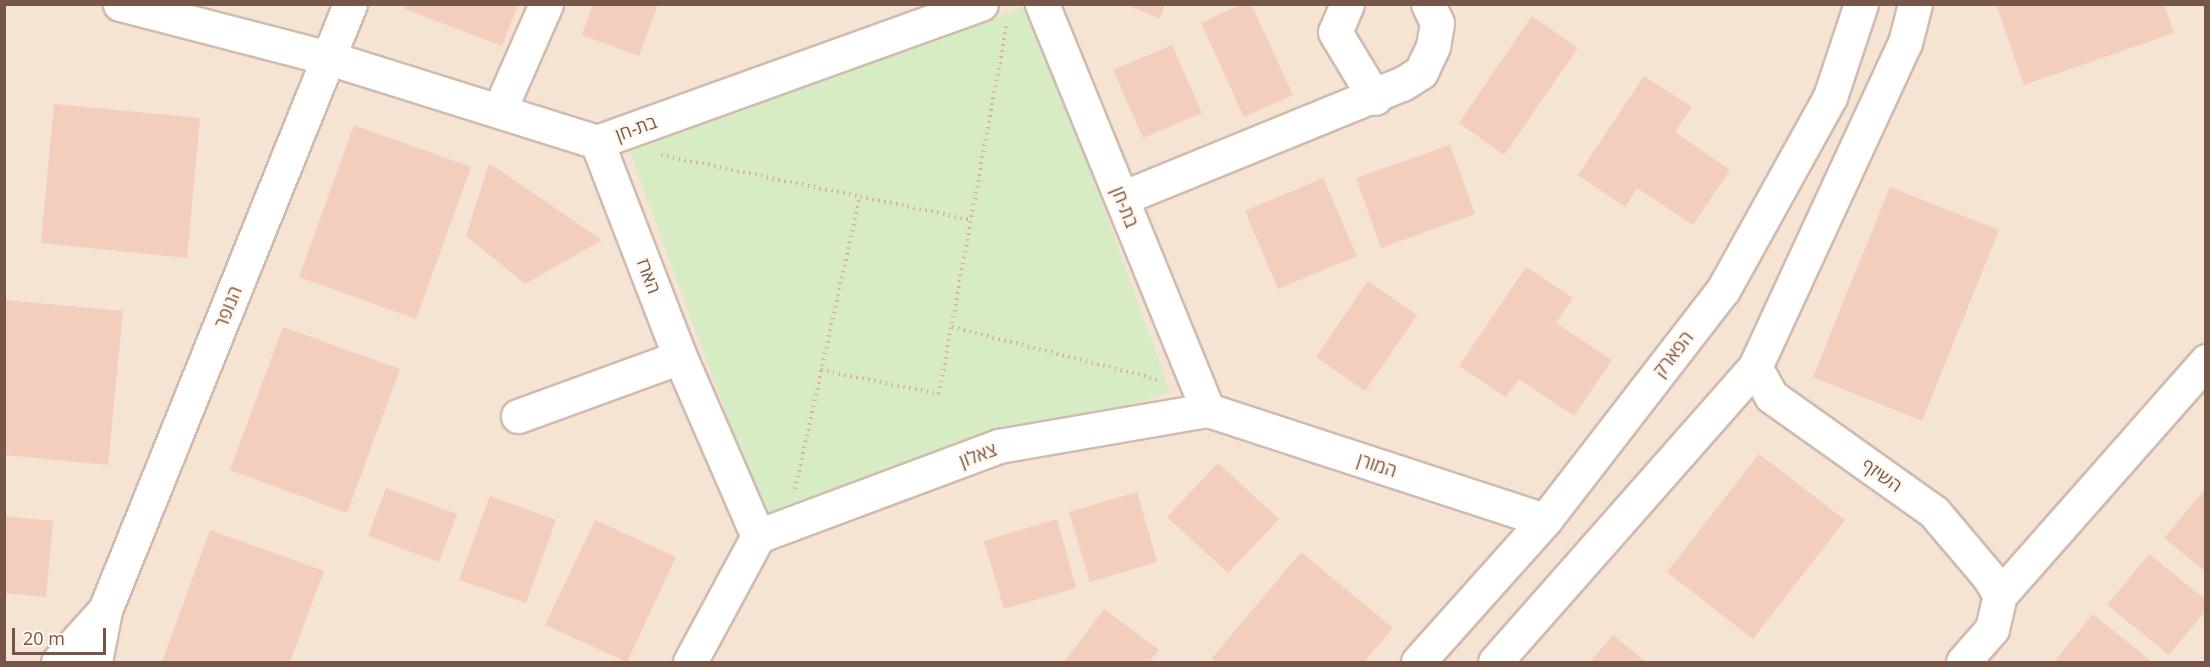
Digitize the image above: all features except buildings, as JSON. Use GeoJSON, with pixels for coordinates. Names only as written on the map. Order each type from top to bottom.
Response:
{"type":"FeatureCollection","features":[{"type":"Feature","properties":{"kind":"street"},"geometry":{"type":"LineString","coordinates":[[120,4],[329,58],[597,142]]}},
{"type":"Feature","properties":{"kind":"street","name":"הנופר"},"geometry":{"type":"LineString","coordinates":[[95,663],[105,610],[350,4]]}},
{"type":"Feature","properties":{"kind":"street"},"geometry":{"type":"LineString","coordinates":[[499,111],[546,4]]}},
{"type":"Feature","properties":{"kind":"street","name":"בת-חן"},"geometry":{"type":"LineString","coordinates":[[1042,4],[1204,400]]}},
{"type":"Feature","properties":{"kind":"street"},"geometry":{"type":"LineString","coordinates":[[1347,4],[1335,32],[1375,98]]}},
{"type":"Feature","properties":{"kind":"street"},"geometry":{"type":"LineString","coordinates":[[1122,198],[1375,98],[1421,72],[1433,46],[1437,23],[1428,4]]}},
{"type":"Feature","properties":{"kind":"street","name":"הפארק"},"geometry":{"type":"LineString","coordinates":[[1419,663],[1545,520],[1723,290],[1830,97],[1861,4]]}},
{"type":"Feature","properties":{"kind":"street"},"geometry":{"type":"LineString","coordinates":[[1495,663],[1755,367],[1905,43],[1915,4]]}},
{"type":"Feature","properties":{"kind":"street","name":"בת-חן"},"geometry":{"type":"LineString","coordinates":[[597,142],[995,10]]}},
{"type":"Feature","properties":{"kind":"street","name":"הארז"},"geometry":{"type":"LineString","coordinates":[[597,142],[680,357],[772,532]]}},
{"type":"Feature","properties":{"kind":"street"},"geometry":{"type":"LineString","coordinates":[[519,416],[680,357]]}},
{"type":"Feature","properties":{"kind":"street"},"geometry":{"type":"LineString","coordinates":[[1963,663],[1992,629],[2000,596],[2205,361]]}},
{"type":"Feature","properties":{"kind":"street","name":"השיזף"},"geometry":{"type":"LineString","coordinates":[[1755,367],[1771,396],[1934,512],[1989,577],[2000,596]]}},
{"type":"Feature","properties":{"kind":"street","name":"המורן"},"geometry":{"type":"LineString","coordinates":[[1204,400],[1545,520]]}},
{"type":"Feature","properties":{"kind":"street","name":"צאלון"},"geometry":{"type":"LineString","coordinates":[[772,532],[999,446],[1204,400]]}},
{"type":"Feature","properties":{"kind":"street"},"geometry":{"type":"LineString","coordinates":[[690,663],[772,532]]}},
{"type":"Feature","properties":{"kind":"street","name":"הנופר"},"geometry":{"type":"LineString","coordinates":[[58,663],[105,610]]}},
{"type":"Feature","properties":{"kind":"path"},"geometry":{"type":"LineString","coordinates":[[821,370],[939,394],[971,220],[995,10]]}},
{"type":"Feature","properties":{"kind":"path"},"geometry":{"type":"LineString","coordinates":[[654,154],[971,220]]}},
{"type":"Feature","properties":{"kind":"path"},"geometry":{"type":"LineString","coordinates":[[772,532],[821,370],[860,197]]}},
{"type":"Feature","properties":{"kind":"path"},"geometry":{"type":"LineString","coordinates":[[951,327],[1204,400]]}},
{"type":"Feature","properties":{"kind":"shaded area"},"geometry":{"type":"Polygon","coordinates":[[[5,5],[2205,5],[2205,662],[5,662],[5,5]]]}},
{"type":"Feature","properties":{"kind":"green space"},"geometry":{"type":"Polygon","coordinates":[[[1031,5],[1170,392],[765,520],[628,147],[1031,5]]]}}]}
